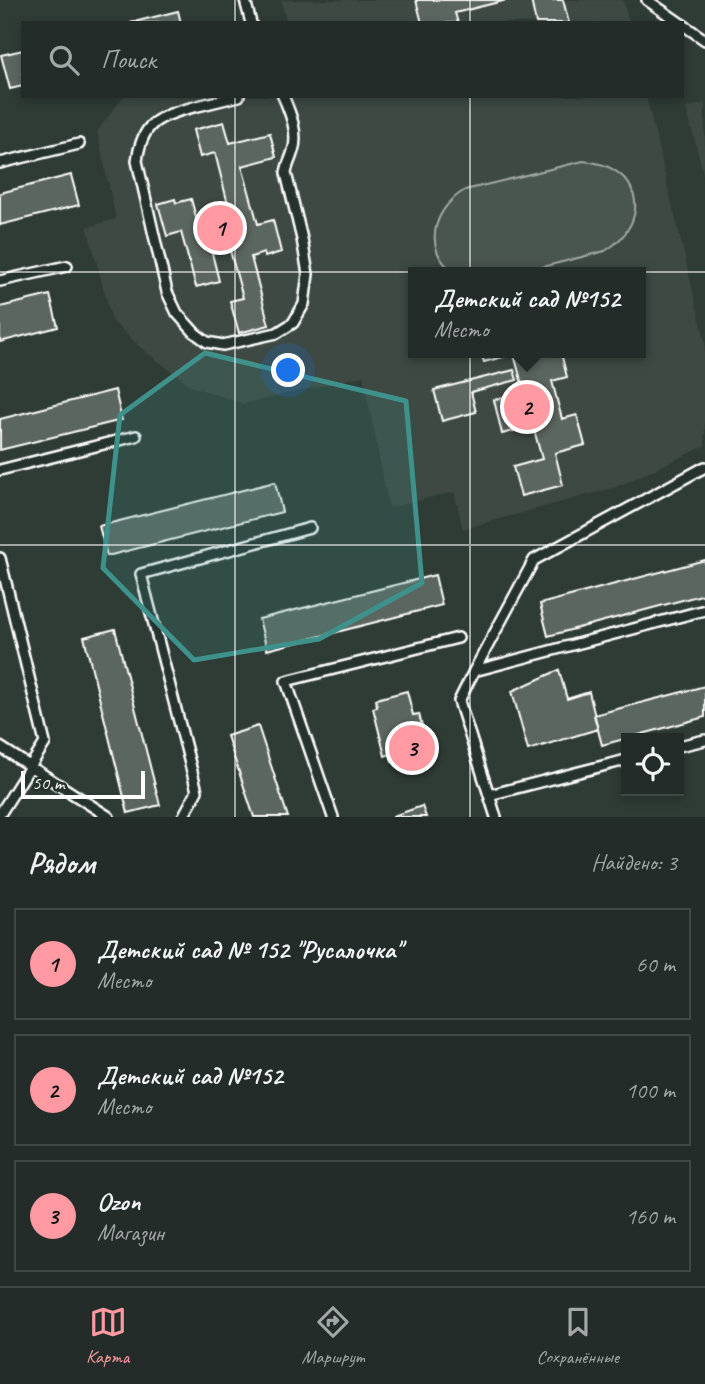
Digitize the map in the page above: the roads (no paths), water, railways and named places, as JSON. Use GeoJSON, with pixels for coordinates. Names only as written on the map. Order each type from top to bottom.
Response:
{"type":"FeatureCollection","features":[{"type":"Feature","properties":{"kind":"lane"},"geometry":{"type":"LineString","coordinates":[[245,0],[250,21]]}},
{"type":"Feature","properties":{"kind":"lane"},"geometry":{"type":"LineString","coordinates":[[647,0],[677,21]]}},
{"type":"Feature","properties":{"kind":"lane"},"geometry":{"type":"LineString","coordinates":[[684,26],[705,40]]}},
{"type":"Feature","properties":{"kind":"lane"},"geometry":{"type":"LineString","coordinates":[[231,98],[169,113],[158,119],[149,127],[139,144],[137,161],[167,292],[177,313],[195,333],[207,342],[223,345],[277,333],[293,323],[304,304],[308,274],[286,173],[296,139],[284,98]]}},
{"type":"Feature","properties":{"kind":"lane"},"geometry":{"type":"LineString","coordinates":[[0,163],[79,144]]}},
{"type":"Feature","properties":{"kind":"lane"},"geometry":{"type":"LineString","coordinates":[[0,281],[67,266]]}},
{"type":"Feature","properties":{"kind":"lane"},"geometry":{"type":"LineString","coordinates":[[0,470],[136,436]]}},
{"type":"Feature","properties":{"kind":"lane"},"geometry":{"type":"LineString","coordinates":[[496,817],[459,701],[534,560],[705,467]]}},
{"type":"Feature","properties":{"kind":"lane"},"geometry":{"type":"LineString","coordinates":[[183,817],[197,792],[141,574],[310,528]]}},
{"type":"Feature","properties":{"kind":"lane"},"geometry":{"type":"LineString","coordinates":[[0,558],[45,743],[0,814]]}},
{"type":"Feature","properties":{"kind":"lane"},"geometry":{"type":"LineString","coordinates":[[474,671],[705,610]]}},
{"type":"Feature","properties":{"kind":"lane"},"geometry":{"type":"LineString","coordinates":[[333,817],[286,681],[458,638]]}},
{"type":"Feature","properties":{"kind":"lane"},"geometry":{"type":"LineString","coordinates":[[684,745],[705,740]]}},
{"type":"Feature","properties":{"kind":"lane"},"geometry":{"type":"LineString","coordinates":[[0,747],[109,817]]}},
{"type":"Feature","properties":{"kind":"lane"},"geometry":{"type":"LineString","coordinates":[[489,795],[621,761]]}},
{"type":"Feature","properties":{"kind":"place","name":"Детский сад № 152 \"Русалочка\""},"geometry":{"type":"Point","coordinates":[220,228]}},
{"type":"Feature","properties":{"kind":"place","name":"Детский сад №152"},"geometry":{"type":"Point","coordinates":[527,407]}},
{"type":"Feature","properties":{"kind":"place","name":"Ozon"},"geometry":{"type":"Point","coordinates":[412,748]}}]}
